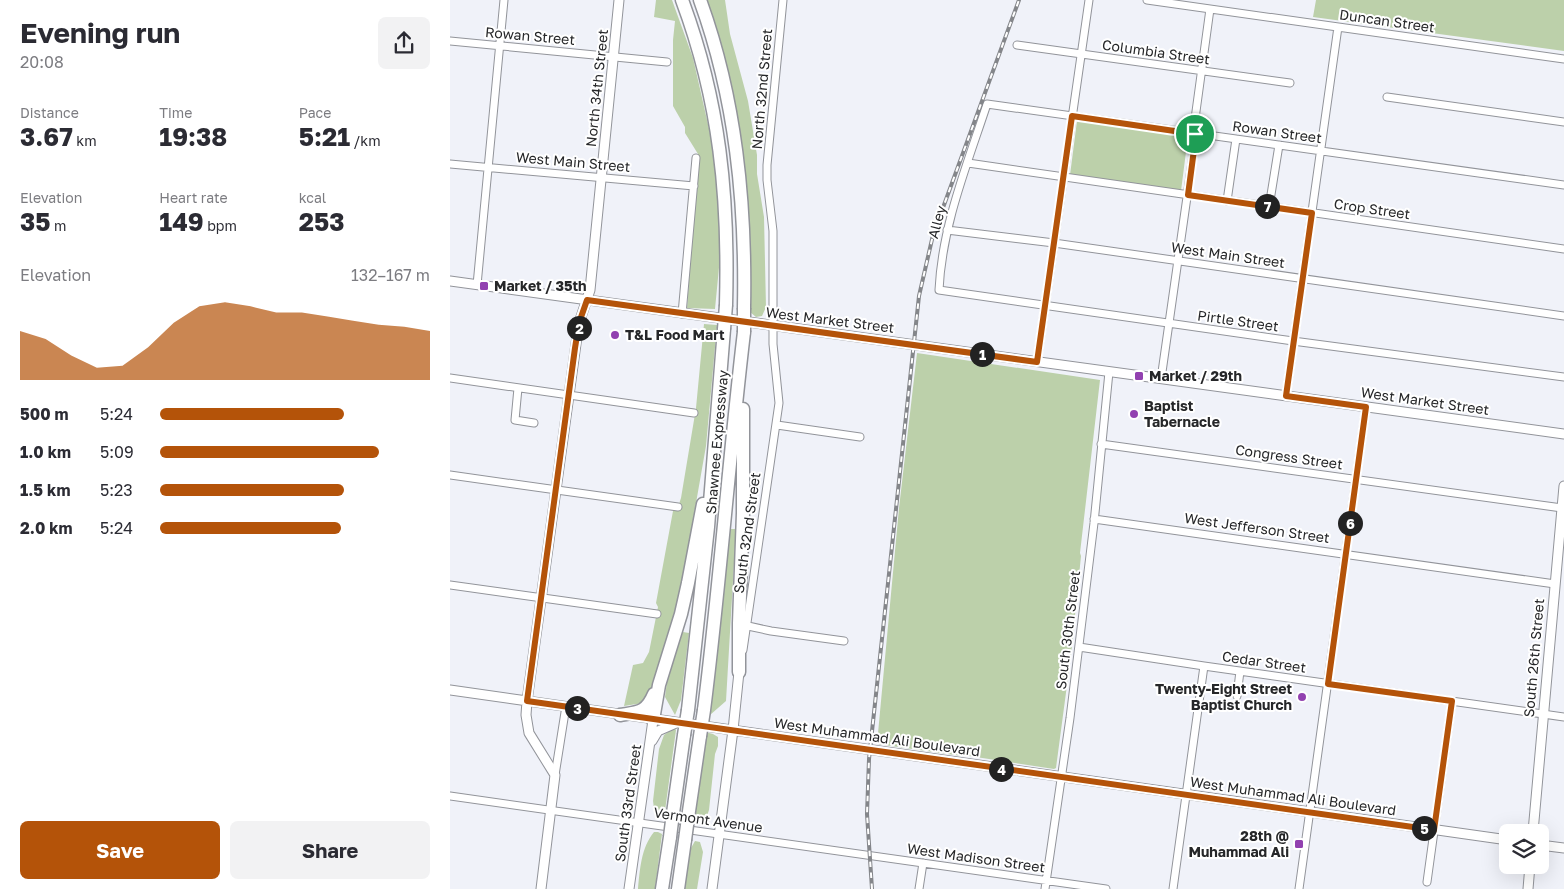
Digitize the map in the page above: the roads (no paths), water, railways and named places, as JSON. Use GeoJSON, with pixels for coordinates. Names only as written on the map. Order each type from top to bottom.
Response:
{"type":"FeatureCollection","features":[{"type":"Feature","properties":{"kind":"highway","name":"Shawnee Expressway"},"geometry":{"type":"LineString","coordinates":[[662,889],[688,710],[705,553],[726,305],[726,217],[719,147],[706,76],[682,0]]}},
{"type":"Feature","properties":{"kind":"highway","name":"Shawnee Expressway"},"geometry":{"type":"LineString","coordinates":[[678,889],[715,622],[744,332],[744,222],[737,149],[726,90],[715,46],[700,0]]}},
{"type":"Feature","properties":{"kind":"highway"},"geometry":{"type":"LineString","coordinates":[[739,672],[743,513],[744,332]]}},
{"type":"Feature","properties":{"kind":"highway"},"geometry":{"type":"LineString","coordinates":[[653,720],[659,685],[681,614],[688,583],[716,425]]}},
{"type":"Feature","properties":{"kind":"highway"},"geometry":{"type":"LineString","coordinates":[[620,715],[639,712],[645,709],[651,702],[659,685]]}},
{"type":"Feature","properties":{"kind":"street"},"geometry":{"type":"LineString","coordinates":[[477,285],[504,0]]}},
{"type":"Feature","properties":{"kind":"street","name":"North 34th Street"},"geometry":{"type":"LineString","coordinates":[[555,775],[529,733],[526,714],[527,701],[579,323],[590,290],[619,0]]}},
{"type":"Feature","properties":{"kind":"street","name":"North 32nd Street"},"geometry":{"type":"LineString","coordinates":[[767,180],[782,0]]}},
{"type":"Feature","properties":{"kind":"street"},"geometry":{"type":"LineString","coordinates":[[1037,362],[1089,0]]}},
{"type":"Feature","properties":{"kind":"street","name":"Duncan Street"},"geometry":{"type":"LineString","coordinates":[[1147,0],[1187,3],[1210,9],[1564,59]]}},
{"type":"Feature","properties":{"kind":"street"},"geometry":{"type":"LineString","coordinates":[[1161,379],[1188,195],[1195,142],[1194,126],[1200,71],[1210,9]]}},
{"type":"Feature","properties":{"kind":"street"},"geometry":{"type":"LineString","coordinates":[[1286,396],[1338,27]]}},
{"type":"Feature","properties":{"kind":"street","name":"Rowan Street"},"geometry":{"type":"LineString","coordinates":[[450,41],[667,62]]}},
{"type":"Feature","properties":{"kind":"street","name":"Columbia Street"},"geometry":{"type":"LineString","coordinates":[[1018,44],[1290,83]]}},
{"type":"Feature","properties":{"kind":"street"},"geometry":{"type":"LineString","coordinates":[[1387,97],[1564,122]]}},
{"type":"Feature","properties":{"kind":"street","name":"Rowan Street"},"geometry":{"type":"LineString","coordinates":[[987,104],[1564,186]]}},
{"type":"Feature","properties":{"kind":"street","name":"Alley"},"geometry":{"type":"LineString","coordinates":[[939,290],[940,269],[947,230],[987,104]]}},
{"type":"Feature","properties":{"kind":"street"},"geometry":{"type":"LineString","coordinates":[[1227,201],[1236,139]]}},
{"type":"Feature","properties":{"kind":"street"},"geometry":{"type":"LineString","coordinates":[[1269,207],[1279,145]]}},
{"type":"Feature","properties":{"kind":"street"},"geometry":{"type":"LineString","coordinates":[[682,314],[696,158]]}},
{"type":"Feature","properties":{"kind":"street","name":"Crop Street"},"geometry":{"type":"LineString","coordinates":[[968,163],[1564,249]]}},
{"type":"Feature","properties":{"kind":"street","name":"West Main Street"},"geometry":{"type":"LineString","coordinates":[[450,164],[694,186]]}},
{"type":"Feature","properties":{"kind":"street","name":"South 32nd Street"},"geometry":{"type":"LineString","coordinates":[[712,889],[739,672],[748,626],[779,403],[773,344],[773,231],[767,180]]}},
{"type":"Feature","properties":{"kind":"street","name":"West Main Street"},"geometry":{"type":"LineString","coordinates":[[947,230],[1054,243],[1564,316]]}},
{"type":"Feature","properties":{"kind":"street","name":"West Market Street"},"geometry":{"type":"LineString","coordinates":[[450,281],[1564,434]]}},
{"type":"Feature","properties":{"kind":"street","name":"Pirtle Street"},"geometry":{"type":"LineString","coordinates":[[939,290],[1293,341],[1564,377]]}},
{"type":"Feature","properties":{"kind":"street","name":"South 30th Street"},"geometry":{"type":"LineString","coordinates":[[1045,889],[1079,647],[1109,372]]}},
{"type":"Feature","properties":{"kind":"street"},"geometry":{"type":"LineString","coordinates":[[450,378],[694,413]]}},
{"type":"Feature","properties":{"kind":"street"},"geometry":{"type":"LineString","coordinates":[[518,388],[515,420],[534,423]]}},
{"type":"Feature","properties":{"kind":"street"},"geometry":{"type":"LineString","coordinates":[[1299,889],[1366,407]]}},
{"type":"Feature","properties":{"kind":"street"},"geometry":{"type":"LineString","coordinates":[[777,424],[860,436]]}},
{"type":"Feature","properties":{"kind":"street","name":"Congress Street"},"geometry":{"type":"LineString","coordinates":[[1101,444],[1562,508]]}},
{"type":"Feature","properties":{"kind":"street"},"geometry":{"type":"LineString","coordinates":[[450,475],[678,507]]}},
{"type":"Feature","properties":{"kind":"street","name":"South 26th Street"},"geometry":{"type":"LineString","coordinates":[[1534,824],[1543,714],[1560,585],[1564,491]]}},
{"type":"Feature","properties":{"kind":"street","name":"West Jefferson Street"},"geometry":{"type":"LineString","coordinates":[[1094,519],[1560,585]]}},
{"type":"Feature","properties":{"kind":"street"},"geometry":{"type":"LineString","coordinates":[[450,585],[657,614]]}},
{"type":"Feature","properties":{"kind":"street"},"geometry":{"type":"LineString","coordinates":[[748,626],[770,631],[844,641]]}},
{"type":"Feature","properties":{"kind":"street","name":"Cedar Street"},"geometry":{"type":"LineString","coordinates":[[1079,647],[1564,717]]}},
{"type":"Feature","properties":{"kind":"street"},"geometry":{"type":"LineString","coordinates":[[1173,889],[1204,666]]}},
{"type":"Feature","properties":{"kind":"street"},"geometry":{"type":"LineString","coordinates":[[1237,696],[1240,671]]}},
{"type":"Feature","properties":{"kind":"street","name":"West Muhammad Ali Boulevard"},"geometry":{"type":"LineString","coordinates":[[450,690],[1499,839]]}},
{"type":"Feature","properties":{"kind":"street"},"geometry":{"type":"LineString","coordinates":[[1427,882],[1452,701]]}},
{"type":"Feature","properties":{"kind":"street"},"geometry":{"type":"LineString","coordinates":[[541,889],[555,775],[566,706]]}},
{"type":"Feature","properties":{"kind":"street","name":"South 33rd Street"},"geometry":{"type":"LineString","coordinates":[[629,889],[653,720]]}},
{"type":"Feature","properties":{"kind":"street"},"geometry":{"type":"LineString","coordinates":[[650,746],[658,731],[679,722]]}},
{"type":"Feature","properties":{"kind":"street","name":"Vermont Avenue"},"geometry":{"type":"LineString","coordinates":[[450,796],[843,852]]}},
{"type":"Feature","properties":{"kind":"street"},"geometry":{"type":"LineString","coordinates":[[1549,846],[1564,848]]}},
{"type":"Feature","properties":{"kind":"street","name":"West Madison Street"},"geometry":{"type":"LineString","coordinates":[[843,852],[1106,889]]}},
{"type":"Feature","properties":{"kind":"street"},"geometry":{"type":"LineString","coordinates":[[919,889],[922,863]]}},
{"type":"Feature","properties":{"kind":"street"},"geometry":{"type":"LineString","coordinates":[[1528,889],[1529,874]]}},
{"type":"Feature","properties":{"kind":"railway"},"geometry":{"type":"LineString","coordinates":[[872,889],[867,814],[869,759],[919,296],[933,235],[1019,0]]}},
{"type":"Feature","properties":{"kind":"place","name":"Market / 35th"},"geometry":{"type":"Point","coordinates":[484,286]}},
{"type":"Feature","properties":{"kind":"place","name":"T&L Food Mart"},"geometry":{"type":"Point","coordinates":[615,335]}},
{"type":"Feature","properties":{"kind":"place","name":"Market / 29th"},"geometry":{"type":"Point","coordinates":[1139,376]}},
{"type":"Feature","properties":{"kind":"place","name":"Baptist Tabernacle"},"geometry":{"type":"Point","coordinates":[1134,414]}},
{"type":"Feature","properties":{"kind":"place","name":"Twenty-Eight Street Baptist Church"},"geometry":{"type":"Point","coordinates":[1302,697]}},
{"type":"Feature","properties":{"kind":"place","name":"28th @ Muhammad Ali"},"geometry":{"type":"Point","coordinates":[1299,844]}}]}
